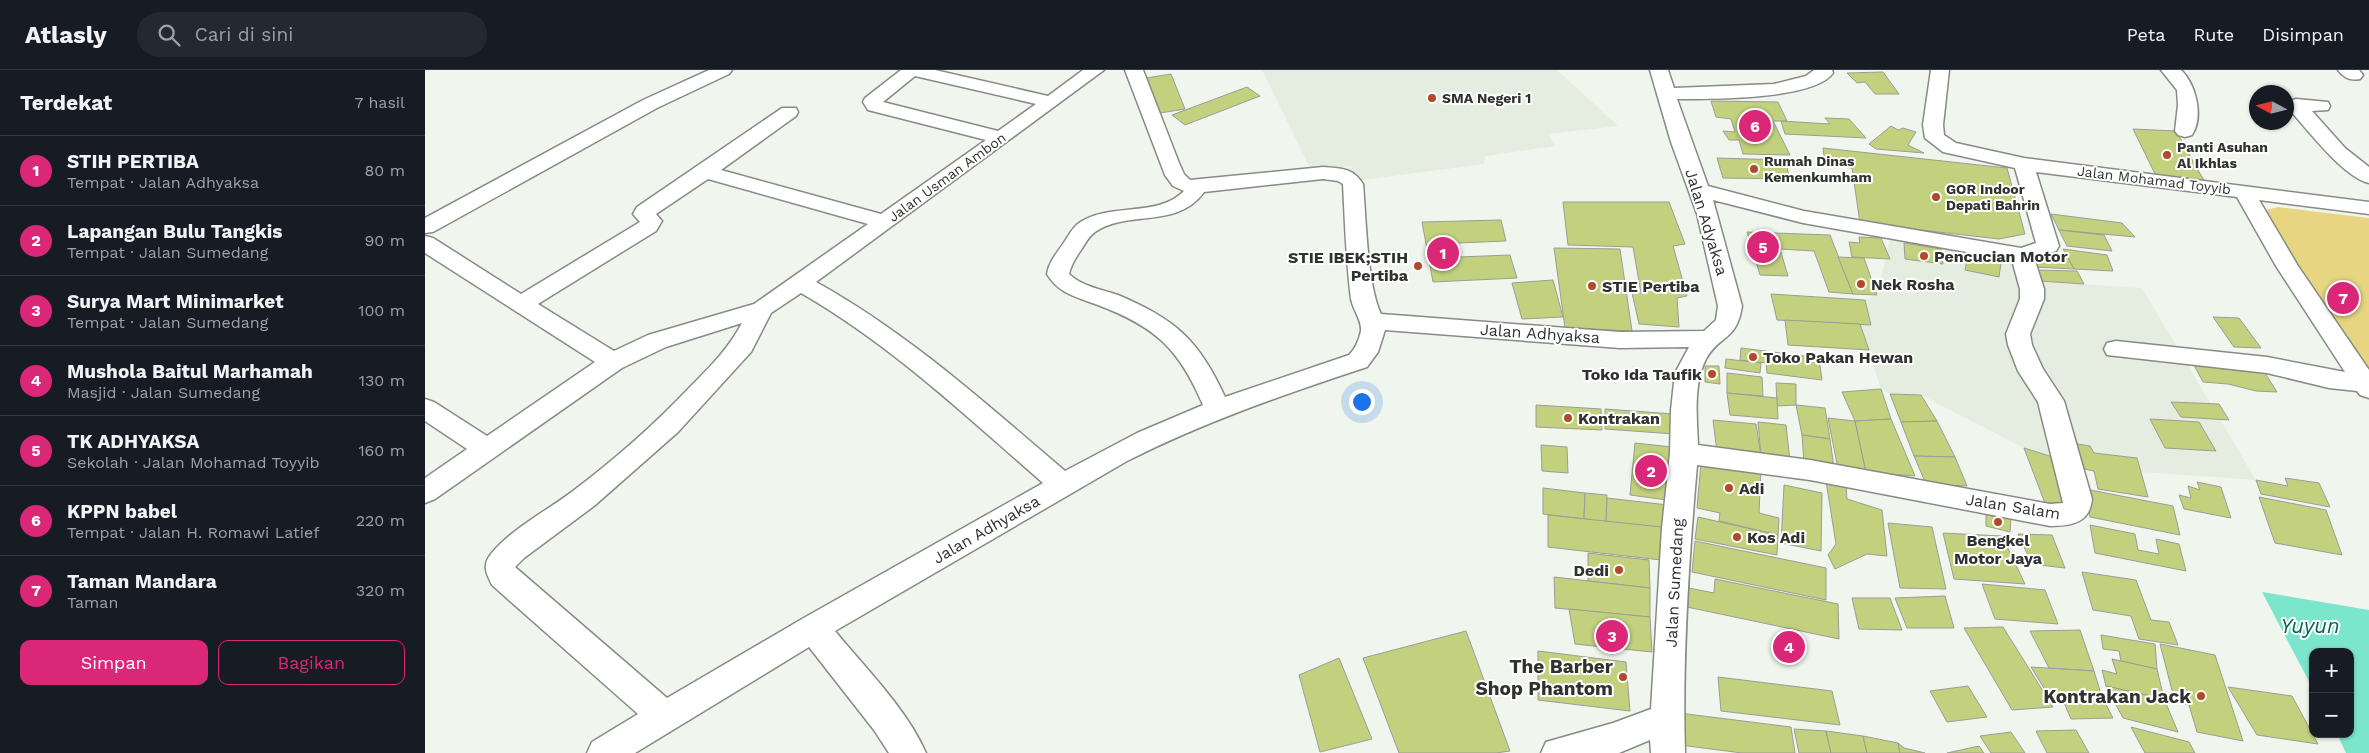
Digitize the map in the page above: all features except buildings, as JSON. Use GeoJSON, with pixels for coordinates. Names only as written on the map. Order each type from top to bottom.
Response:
{"type":"FeatureCollection","features":[{"type":"Feature","properties":{"kind":"street"},"geometry":{"type":"LineString","coordinates":[[425,227],[650,104],[723,70]]}},
{"type":"Feature","properties":{"kind":"street"},"geometry":{"type":"LineString","coordinates":[[1001,138],[875,106],[872,102],[912,70],[1051,102]]}},
{"type":"Feature","properties":{"kind":"street","name":"Jalan Usman Ambon"},"geometry":{"type":"LineString","coordinates":[[762,309],[800,284],[1095,70]]}},
{"type":"Feature","properties":{"kind":"street"},"geometry":{"type":"LineString","coordinates":[[1135,70],[1175,177],[1181,183],[1199,186],[1323,173],[1349,178],[1353,184],[1356,207],[1363,304],[1373,326]]}},
{"type":"Feature","properties":{"kind":"street","name":"Jalan Adyaksa"},"geometry":{"type":"LineString","coordinates":[[1659,70],[1681,142],[1700,190],[1730,306],[1728,320],[1722,330],[1709,339]]}},
{"type":"Feature","properties":{"kind":"street"},"geometry":{"type":"LineString","coordinates":[[1667,94],[1790,87],[1819,79],[1824,73],[1823,70]]}},
{"type":"Feature","properties":{"kind":"street","name":"Jalan Mohamad Toyyib"},"geometry":{"type":"LineString","coordinates":[[1940,70],[1933,125],[1935,138],[1950,148],[2024,164],[2369,208]]}},
{"type":"Feature","properties":{"kind":"street"},"geometry":{"type":"LineString","coordinates":[[2170,70],[2181,81],[2189,98],[2185,131]]}},
{"type":"Feature","properties":{"kind":"street"},"geometry":{"type":"LineString","coordinates":[[2294,102],[2321,106]]}},
{"type":"Feature","properties":{"kind":"street"},"geometry":{"type":"LineString","coordinates":[[2294,104],[2338,152],[2369,176]]}},
{"type":"Feature","properties":{"kind":"street"},"geometry":{"type":"LineString","coordinates":[[521,304],[648,226],[651,222],[644,214],[645,212],[789,112]]}},
{"type":"Feature","properties":{"kind":"street"},"geometry":{"type":"LineString","coordinates":[[1700,190],[1803,218],[2022,255],[2048,246],[2024,164]]}},
{"type":"Feature","properties":{"kind":"street"},"geometry":{"type":"LineString","coordinates":[[705,172],[884,222]]}},
{"type":"Feature","properties":{"kind":"street"},"geometry":{"type":"LineString","coordinates":[[1199,186],[1189,198],[1171,207],[1115,218],[1087,226],[1069,252],[1058,274],[1060,279],[1071,286],[1108,300],[1171,334],[1194,360],[1218,409]]}},
{"type":"Feature","properties":{"kind":"street"},"geometry":{"type":"LineString","coordinates":[[2244,192],[2287,266],[2367,386]]}},
{"type":"Feature","properties":{"kind":"street"},"geometry":{"type":"LineString","coordinates":[[425,243],[613,362]]}},
{"type":"Feature","properties":{"kind":"street","name":"Jalan Salam"},"geometry":{"type":"LineString","coordinates":[[1684,453],[1810,470],[2050,515],[2067,515],[2073,512],[2077,508],[2078,499],[2051,401],[2031,371],[2020,345],[2018,334],[2033,298],[2022,255]]}},
{"type":"Feature","properties":{"kind":"street"},"geometry":{"type":"LineString","coordinates":[[800,284],[826,297],[905,350],[1063,485]]}},
{"type":"Feature","properties":{"kind":"street"},"geometry":{"type":"LineString","coordinates":[[425,492],[613,362],[657,341],[762,309]]}},
{"type":"Feature","properties":{"kind":"street"},"geometry":{"type":"LineString","coordinates":[[665,717],[503,576],[500,570],[501,562],[513,550],[584,498],[669,425],[729,362],[741,346],[762,309]]}},
{"type":"Feature","properties":{"kind":"street","name":"Jalan Adhyaksa"},"geometry":{"type":"LineString","coordinates":[[604,753],[813,628],[1147,439],[1218,409],[1358,360],[1366,352],[1373,326],[1620,340],[1709,339]]}},
{"type":"Feature","properties":{"kind":"street","name":"Jalan Sumedang"},"geometry":{"type":"LineString","coordinates":[[1668,753],[1667,718],[1677,528],[1684,453],[1684,410],[1688,373],[1695,356],[1709,339]]}},
{"type":"Feature","properties":{"kind":"street"},"geometry":{"type":"LineString","coordinates":[[2116,349],[2267,365],[2367,386]]}},
{"type":"Feature","properties":{"kind":"street"},"geometry":{"type":"LineString","coordinates":[[425,408],[487,449]]}},
{"type":"Feature","properties":{"kind":"street"},"geometry":{"type":"LineString","coordinates":[[813,628],[886,719],[909,753]]}},
{"type":"Feature","properties":{"kind":"street"},"geometry":{"type":"LineString","coordinates":[[1558,753],[1614,739],[1667,718]]}},
{"type":"Feature","properties":{"kind":"shaded area","name":"SMA Negeri 1"},"geometry":{"type":"Polygon","coordinates":[[[1262,70],[1557,70],[1618,126],[1548,134],[1555,146],[1485,156],[1484,164],[1362,180],[1342,175],[1353,166],[1311,170],[1262,70]]]}},
{"type":"Feature","properties":{"kind":"shaded area"},"geometry":{"type":"Polygon","coordinates":[[[2278,207],[2369,218],[2369,377],[2265,219],[2266,210],[2278,207]]]}},
{"type":"Feature","properties":{"kind":"shaded area"},"geometry":{"type":"Polygon","coordinates":[[[1890,239],[1927,243],[2008,260],[2030,281],[2142,288],[2256,480],[2141,472],[2059,459],[2024,448],[1921,395],[1890,394],[1881,389],[1860,324],[1865,300],[1877,295],[1890,239]]]}},
{"type":"Feature","properties":{"kind":"water","name":"Yuyun"},"geometry":{"type":"Polygon","coordinates":[[[2262,592],[2369,610],[2369,753],[2346,753],[2339,738],[2354,738],[2354,648],[2309,648],[2309,681],[2262,592]]]}},
{"type":"Feature","properties":{"kind":"place","name":"SMA Negeri 1"},"geometry":{"type":"Point","coordinates":[1432,98]}},
{"type":"Feature","properties":{"kind":"place","name":"KPPN babel"},"geometry":{"type":"Point","coordinates":[1755,126]}},
{"type":"Feature","properties":{"kind":"place","name":"Panti Asuhan Al Ikhlas"},"geometry":{"type":"Point","coordinates":[2167,155]}},
{"type":"Feature","properties":{"kind":"place","name":"Rumah Dinas Kemenkumham"},"geometry":{"type":"Point","coordinates":[1754,169]}},
{"type":"Feature","properties":{"kind":"place","name":"GOR Indoor Depati Bahrin"},"geometry":{"type":"Point","coordinates":[1936,197]}},
{"type":"Feature","properties":{"kind":"place","name":"TK ADHYAKSA"},"geometry":{"type":"Point","coordinates":[1763,247]}},
{"type":"Feature","properties":{"kind":"place","name":"STIH PERTIBA"},"geometry":{"type":"Point","coordinates":[1443,253]}},
{"type":"Feature","properties":{"kind":"place","name":"Pencucian Motor"},"geometry":{"type":"Point","coordinates":[1924,256]}},
{"type":"Feature","properties":{"kind":"place","name":"STIE IBEK;STIH Pertiba"},"geometry":{"type":"Point","coordinates":[1418,266]}},
{"type":"Feature","properties":{"kind":"place","name":"Nek Rosha"},"geometry":{"type":"Point","coordinates":[1861,284]}},
{"type":"Feature","properties":{"kind":"place","name":"STIE Pertiba"},"geometry":{"type":"Point","coordinates":[1592,286]}},
{"type":"Feature","properties":{"kind":"place","name":"Taman Mandara"},"geometry":{"type":"Point","coordinates":[2343,298]}},
{"type":"Feature","properties":{"kind":"place","name":"Toko Pakan Hewan"},"geometry":{"type":"Point","coordinates":[1753,357]}},
{"type":"Feature","properties":{"kind":"place","name":"Toko Ida Taufik"},"geometry":{"type":"Point","coordinates":[1712,374]}},
{"type":"Feature","properties":{"kind":"place","name":"Kontrakan"},"geometry":{"type":"Point","coordinates":[1568,418]}},
{"type":"Feature","properties":{"kind":"place","name":"Lapangan Bulu Tangkis"},"geometry":{"type":"Point","coordinates":[1651,471]}},
{"type":"Feature","properties":{"kind":"place","name":"Adi"},"geometry":{"type":"Point","coordinates":[1729,488]}},
{"type":"Feature","properties":{"kind":"place","name":"Bengkel Motor Jaya"},"geometry":{"type":"Point","coordinates":[1998,522]}},
{"type":"Feature","properties":{"kind":"place","name":"Kos Adi"},"geometry":{"type":"Point","coordinates":[1737,537]}},
{"type":"Feature","properties":{"kind":"place","name":"Dedi"},"geometry":{"type":"Point","coordinates":[1619,570]}},
{"type":"Feature","properties":{"kind":"place","name":"Surya Mart Minimarket"},"geometry":{"type":"Point","coordinates":[1612,636]}},
{"type":"Feature","properties":{"kind":"place","name":"Mushola Baitul Marhamah"},"geometry":{"type":"Point","coordinates":[1789,647]}},
{"type":"Feature","properties":{"kind":"place","name":"The Barber Shop Phantom"},"geometry":{"type":"Point","coordinates":[1623,677]}},
{"type":"Feature","properties":{"kind":"place","name":"Kontrakan Jack"},"geometry":{"type":"Point","coordinates":[2201,696]}}]}
